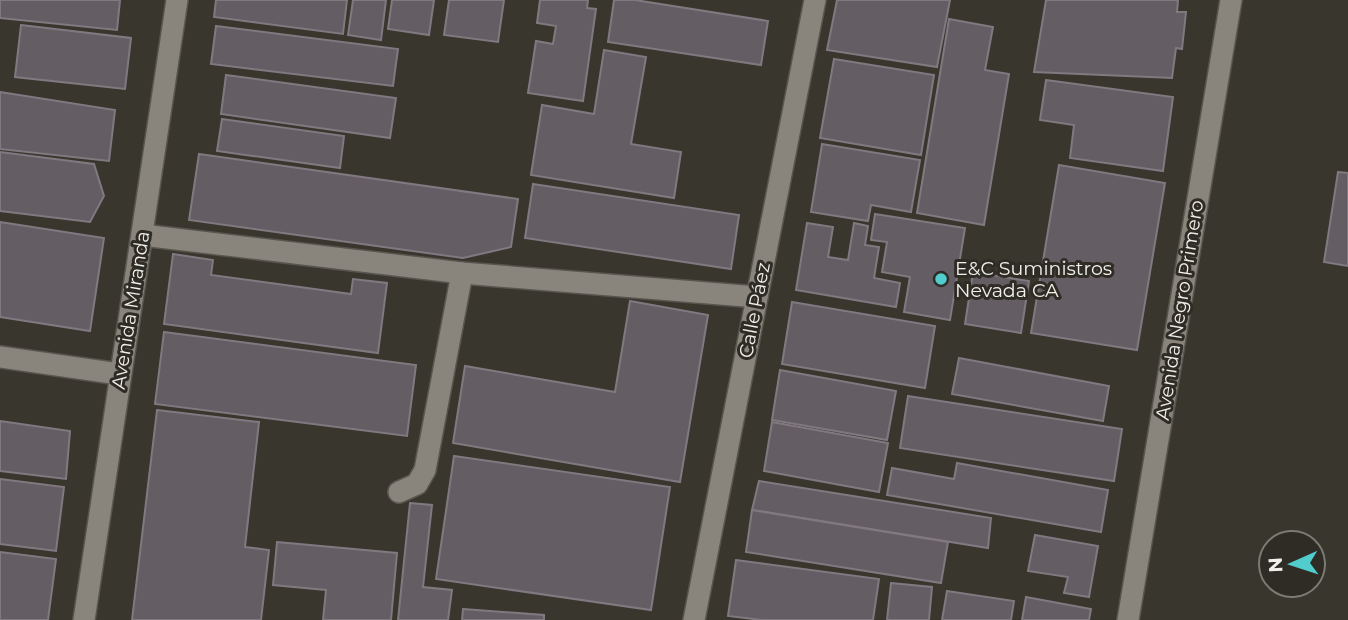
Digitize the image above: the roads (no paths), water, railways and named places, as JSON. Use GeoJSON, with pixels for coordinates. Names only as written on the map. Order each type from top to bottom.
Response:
{"type":"FeatureCollection","features":[{"type":"Feature","properties":{"kind":"street","name":"Avenida Miranda"},"geometry":{"type":"LineString","coordinates":[[84,620],[177,0]]}},
{"type":"Feature","properties":{"kind":"street","name":"Calle Páez"},"geometry":{"type":"LineString","coordinates":[[694,620],[816,0]]}},
{"type":"Feature","properties":{"kind":"street","name":"Avenida Negro Primero"},"geometry":{"type":"LineString","coordinates":[[1128,620],[1231,0]]}},
{"type":"Feature","properties":{"kind":"street"},"geometry":{"type":"LineString","coordinates":[[142,235],[462,273],[757,297]]}},
{"type":"Feature","properties":{"kind":"street"},"geometry":{"type":"LineString","coordinates":[[399,492],[417,484],[425,470],[462,273]]}},
{"type":"Feature","properties":{"kind":"street"},"geometry":{"type":"LineString","coordinates":[[0,357],[119,374]]}},
{"type":"Feature","properties":{"kind":"place","name":"E&C Suministros Nevada CA"},"geometry":{"type":"Point","coordinates":[941,279]}}]}
